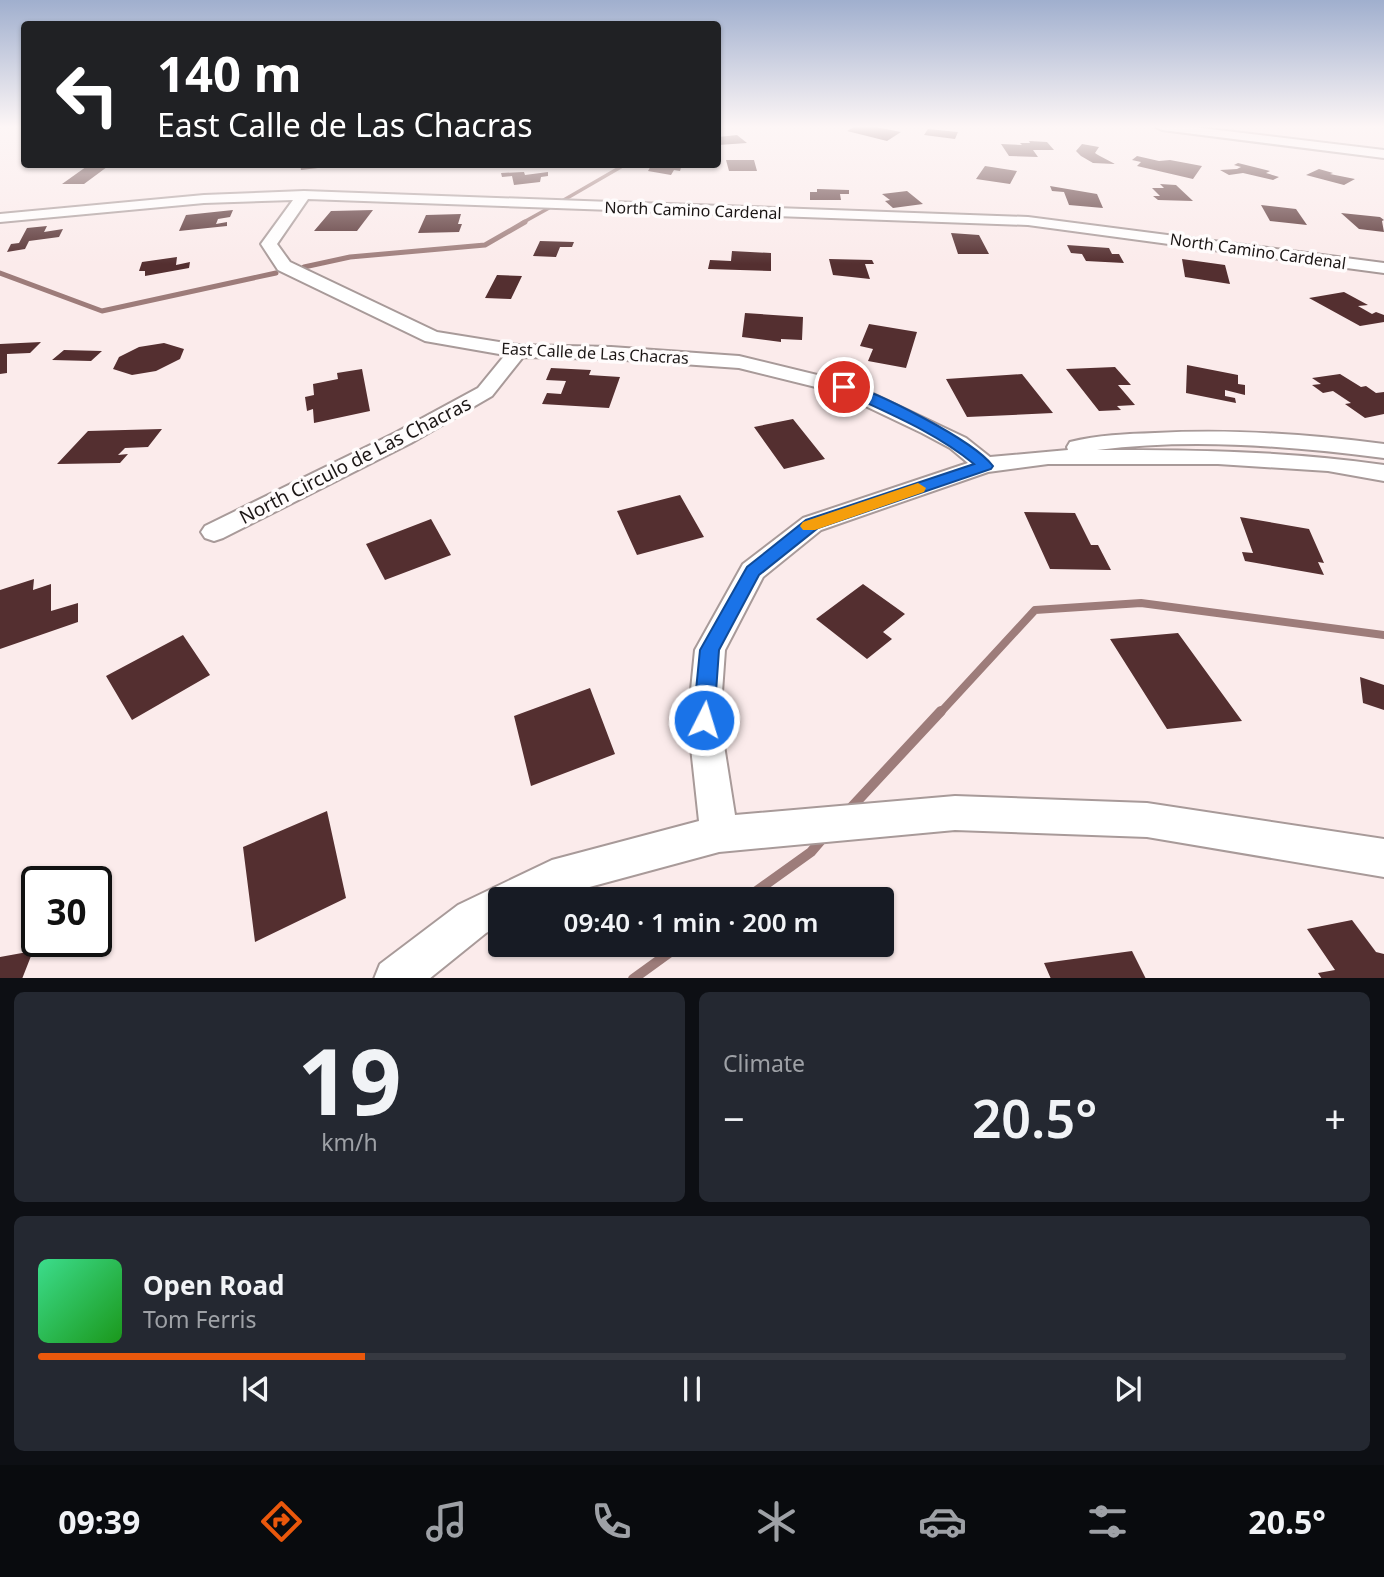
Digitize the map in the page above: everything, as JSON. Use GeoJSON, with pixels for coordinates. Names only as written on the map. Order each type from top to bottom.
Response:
{"type":"FeatureCollection","features":[{"type":"Feature","properties":{"kind":"street","name":"North Camino Cardenal"},"geometry":{"type":"LineString","coordinates":[[0,218],[204,199],[304,195],[1028,221],[1384,268]]}},
{"type":"Feature","properties":{"kind":"street","name":"East Calle de Las Chacras"},"geometry":{"type":"LineString","coordinates":[[304,195],[269,244],[284,267],[432,337],[518,351],[611,353],[739,362],[844,387],[958,443],[985,466]]}},
{"type":"Feature","properties":{"kind":"street","name":"North Circulo de Las Chacras"},"geometry":{"type":"LineString","coordinates":[[215,532],[403,438],[485,392],[518,351]]}},
{"type":"Feature","properties":{"kind":"street"},"geometry":{"type":"LineString","coordinates":[[1048,457],[1086,445],[1174,438],[1314,441],[1384,451]]}},
{"type":"Feature","properties":{"kind":"street"},"geometry":{"type":"LineString","coordinates":[[719,834],[704,720],[710,650],[753,571],[812,524],[985,466],[1048,457],[1218,457],[1328,464],[1384,473]]}},
{"type":"Feature","properties":{"kind":"street"},"geometry":{"type":"LineString","coordinates":[[540,887],[566,874],[719,834],[955,813],[1147,820],[1384,858]]}},
{"type":"Feature","properties":{"kind":"street"},"geometry":{"type":"LineString","coordinates":[[395,978],[472,919],[488,912]]}},
{"type":"Feature","properties":{"kind":"building"},"geometry":{"type":"Polygon","coordinates":[[[78,173],[99,173],[84,184],[62,184],[78,173]]]}},
{"type":"Feature","properties":{"kind":"building"},"geometry":{"type":"Polygon","coordinates":[[[501,173],[524,173],[525,175],[548,173],[548,176],[541,177],[540,182],[514,185],[512,176],[502,177],[501,173]]]}},
{"type":"Feature","properties":{"kind":"building"},"geometry":{"type":"Polygon","coordinates":[[[980,173],[1016,173],[1010,184],[976,179],[980,173]]]}},
{"type":"Feature","properties":{"kind":"building"},"geometry":{"type":"Polygon","coordinates":[[[1166,173],[1197,173],[1193,179],[1166,173]]]}},
{"type":"Feature","properties":{"kind":"building"},"geometry":{"type":"Polygon","coordinates":[[[1225,173],[1267,173],[1279,177],[1273,180],[1243,173],[1229,175],[1225,173]]]}},
{"type":"Feature","properties":{"kind":"building"},"geometry":{"type":"Polygon","coordinates":[[[1332,173],[1330,174],[1355,179],[1344,185],[1306,175],[1332,173]]]}},
{"type":"Feature","properties":{"kind":"building"},"geometry":{"type":"Polygon","coordinates":[[[1160,184],[1176,185],[1193,201],[1158,200],[1153,196],[1160,196],[1152,188],[1164,188],[1160,184]]]}},
{"type":"Feature","properties":{"kind":"building"},"geometry":{"type":"Polygon","coordinates":[[[1050,186],[1097,194],[1103,208],[1069,205],[1064,192],[1052,191],[1050,186]]]}},
{"type":"Feature","properties":{"kind":"building"},"geometry":{"type":"Polygon","coordinates":[[[817,189],[849,190],[849,194],[840,194],[841,200],[810,200],[810,192],[817,192],[817,189]]]}},
{"type":"Feature","properties":{"kind":"building"},"geometry":{"type":"Polygon","coordinates":[[[907,191],[923,204],[893,208],[885,201],[890,200],[882,194],[907,191]]]}},
{"type":"Feature","properties":{"kind":"building"},"geometry":{"type":"Polygon","coordinates":[[[1261,205],[1296,209],[1307,225],[1270,221],[1261,205]]]}},
{"type":"Feature","properties":{"kind":"building"},"geometry":{"type":"Polygon","coordinates":[[[233,210],[230,217],[218,219],[216,224],[227,222],[227,226],[179,231],[186,215],[233,210]]]}},
{"type":"Feature","properties":{"kind":"building"},"geometry":{"type":"Polygon","coordinates":[[[373,210],[357,231],[314,231],[331,211],[373,210]]]}},
{"type":"Feature","properties":{"kind":"building"},"geometry":{"type":"Polygon","coordinates":[[[1341,213],[1380,217],[1384,220],[1384,232],[1359,229],[1341,213]]]}},
{"type":"Feature","properties":{"kind":"building"},"geometry":{"type":"Polygon","coordinates":[[[461,214],[459,232],[418,233],[426,215],[461,214]]]}},
{"type":"Feature","properties":{"kind":"building"},"geometry":{"type":"Polygon","coordinates":[[[47,226],[44,232],[63,229],[59,237],[29,241],[25,249],[7,252],[11,244],[19,243],[27,228],[47,226]]]}},
{"type":"Feature","properties":{"kind":"building"},"geometry":{"type":"Polygon","coordinates":[[[951,233],[979,235],[989,254],[958,254],[951,233]]]}},
{"type":"Feature","properties":{"kind":"building"},"geometry":{"type":"Polygon","coordinates":[[[540,241],[574,242],[572,247],[560,247],[556,257],[533,256],[540,241]]]}},
{"type":"Feature","properties":{"kind":"building"},"geometry":{"type":"Polygon","coordinates":[[[1067,245],[1109,248],[1112,254],[1119,254],[1124,263],[1086,261],[1082,254],[1071,253],[1067,245]]]}},
{"type":"Feature","properties":{"kind":"building"},"geometry":{"type":"Polygon","coordinates":[[[732,251],[771,253],[771,271],[708,269],[710,260],[731,261],[732,251]]]}},
{"type":"Feature","properties":{"kind":"building"},"geometry":{"type":"Polygon","coordinates":[[[177,257],[176,265],[190,262],[189,268],[145,276],[145,271],[139,271],[142,262],[177,257]]]}},
{"type":"Feature","properties":{"kind":"building"},"geometry":{"type":"Polygon","coordinates":[[[829,259],[872,260],[874,264],[865,264],[870,279],[833,275],[829,259]]]}},
{"type":"Feature","properties":{"kind":"building"},"geometry":{"type":"Polygon","coordinates":[[[1182,259],[1225,265],[1230,284],[1185,277],[1182,259]]]}},
{"type":"Feature","properties":{"kind":"building"},"geometry":{"type":"Polygon","coordinates":[[[497,275],[522,276],[511,299],[485,298],[497,275]]]}},
{"type":"Feature","properties":{"kind":"building"},"geometry":{"type":"Polygon","coordinates":[[[1344,292],[1368,305],[1358,306],[1372,314],[1376,312],[1384,315],[1384,322],[1360,326],[1309,298],[1344,292]]]}},
{"type":"Feature","properties":{"kind":"building"},"geometry":{"type":"Polygon","coordinates":[[[745,313],[803,317],[802,340],[781,339],[781,342],[742,337],[745,313]]]}},
{"type":"Feature","properties":{"kind":"building"},"geometry":{"type":"Polygon","coordinates":[[[869,324],[917,332],[906,368],[868,361],[873,349],[860,346],[869,324]]]}},
{"type":"Feature","properties":{"kind":"building"},"geometry":{"type":"Polygon","coordinates":[[[41,342],[30,353],[7,354],[7,373],[0,374],[0,344],[41,342]]]}},
{"type":"Feature","properties":{"kind":"building"},"geometry":{"type":"Polygon","coordinates":[[[164,343],[184,349],[180,359],[156,371],[132,375],[113,369],[119,357],[139,347],[164,343]]]}},
{"type":"Feature","properties":{"kind":"building"},"geometry":{"type":"Polygon","coordinates":[[[64,350],[102,351],[91,361],[52,360],[64,350]]]}},
{"type":"Feature","properties":{"kind":"building"},"geometry":{"type":"Polygon","coordinates":[[[1187,365],[1238,375],[1238,384],[1245,385],[1245,395],[1225,390],[1225,396],[1235,398],[1236,403],[1186,393],[1187,365]]]}},
{"type":"Feature","properties":{"kind":"building"},"geometry":{"type":"Polygon","coordinates":[[[1115,367],[1131,385],[1118,385],[1135,405],[1117,406],[1121,410],[1099,411],[1066,369],[1115,367]]]}},
{"type":"Feature","properties":{"kind":"building"},"geometry":{"type":"Polygon","coordinates":[[[551,368],[591,370],[589,375],[620,377],[609,408],[542,404],[547,393],[561,394],[566,381],[546,380],[551,368]]]}},
{"type":"Feature","properties":{"kind":"building"},"geometry":{"type":"Polygon","coordinates":[[[362,369],[370,411],[314,423],[313,409],[307,411],[305,397],[314,395],[313,384],[338,379],[337,373],[362,369]]]}},
{"type":"Feature","properties":{"kind":"building"},"geometry":{"type":"Polygon","coordinates":[[[1022,374],[1053,413],[967,417],[946,379],[1022,374]]]}},
{"type":"Feature","properties":{"kind":"building"},"geometry":{"type":"Polygon","coordinates":[[[1340,374],[1361,387],[1366,386],[1376,393],[1384,392],[1384,414],[1365,418],[1345,404],[1351,403],[1333,391],[1323,393],[1312,385],[1321,384],[1312,378],[1340,374]]]}},
{"type":"Feature","properties":{"kind":"building"},"geometry":{"type":"Polygon","coordinates":[[[793,419],[825,459],[784,469],[754,427],[793,419]]]}},
{"type":"Feature","properties":{"kind":"building"},"geometry":{"type":"Polygon","coordinates":[[[162,429],[148,447],[125,448],[118,455],[128,454],[120,463],[57,464],[88,431],[162,429]]]}},
{"type":"Feature","properties":{"kind":"building"},"geometry":{"type":"Polygon","coordinates":[[[680,495],[704,537],[637,555],[617,511],[680,495]]]}},
{"type":"Feature","properties":{"kind":"building"},"geometry":{"type":"Polygon","coordinates":[[[1024,512],[1075,513],[1091,545],[1098,545],[1111,570],[1050,569],[1024,512]]]}},
{"type":"Feature","properties":{"kind":"building"},"geometry":{"type":"Polygon","coordinates":[[[1240,517],[1309,529],[1324,563],[1318,562],[1324,575],[1245,561],[1242,552],[1253,553],[1240,517]]]}},
{"type":"Feature","properties":{"kind":"building"},"geometry":{"type":"Polygon","coordinates":[[[431,519],[451,555],[385,580],[366,544],[431,519]]]}},
{"type":"Feature","properties":{"kind":"building"},"geometry":{"type":"Polygon","coordinates":[[[34,579],[33,590],[51,584],[51,611],[78,603],[78,622],[0,649],[0,590],[34,579]]]}},
{"type":"Feature","properties":{"kind":"building"},"geometry":{"type":"Polygon","coordinates":[[[863,584],[905,614],[883,632],[892,639],[867,659],[816,619],[863,584]]]}},
{"type":"Feature","properties":{"kind":"building"},"geometry":{"type":"Polygon","coordinates":[[[1178,633],[1242,721],[1167,729],[1110,639],[1178,633]]]}},
{"type":"Feature","properties":{"kind":"building"},"geometry":{"type":"Polygon","coordinates":[[[183,635],[210,675],[132,720],[106,676],[183,635]]]}},
{"type":"Feature","properties":{"kind":"building"},"geometry":{"type":"Polygon","coordinates":[[[1360,677],[1384,685],[1384,710],[1363,703],[1360,677]]]}},
{"type":"Feature","properties":{"kind":"building"},"geometry":{"type":"Polygon","coordinates":[[[590,688],[615,754],[531,786],[514,716],[590,688]]]}},
{"type":"Feature","properties":{"kind":"building"},"geometry":{"type":"Polygon","coordinates":[[[327,811],[346,898],[255,942],[243,847],[327,811]]]}},
{"type":"Feature","properties":{"kind":"building"},"geometry":{"type":"Polygon","coordinates":[[[1352,920],[1376,952],[1384,954],[1384,978],[1321,978],[1318,973],[1335,970],[1307,929],[1352,920]]]}},
{"type":"Feature","properties":{"kind":"building"},"geometry":{"type":"Polygon","coordinates":[[[1132,951],[1146,978],[1051,978],[1044,963],[1132,951]]]}},
{"type":"Feature","properties":{"kind":"building"},"geometry":{"type":"Polygon","coordinates":[[[21,953],[21,957],[31,957],[22,978],[0,978],[0,957],[21,953]]]}},
{"type":"Feature","properties":{"kind":"waterway"},"geometry":{"type":"LineString","coordinates":[[562,201],[611,173]]}},
{"type":"Feature","properties":{"kind":"waterway"},"geometry":{"type":"LineString","coordinates":[[522,223],[549,208]]}},
{"type":"Feature","properties":{"kind":"waterway"},"geometry":{"type":"LineString","coordinates":[[304,267],[350,257],[485,245],[525,222]]}},
{"type":"Feature","properties":{"kind":"waterway"},"geometry":{"type":"LineString","coordinates":[[0,273],[102,311],[276,273]]}},
{"type":"Feature","properties":{"kind":"waterway"},"geometry":{"type":"LineString","coordinates":[[940,713],[1035,610],[1141,603],[1384,635]]}},
{"type":"Feature","properties":{"kind":"waterway"},"geometry":{"type":"LineString","coordinates":[[848,811],[941,711]]}},
{"type":"Feature","properties":{"kind":"waterway"},"geometry":{"type":"LineString","coordinates":[[762,887],[811,852],[823,838]]}},
{"type":"Feature","properties":{"kind":"waterway"},"geometry":{"type":"LineString","coordinates":[[634,978],[663,957]]}},
{"type":"Feature","properties":{"kind":"slow traffic"},"geometry":{"type":"LineString","coordinates":[[809,526],[918,488]]}},
{"type":"Feature","properties":{"kind":"route"},"geometry":{"type":"LineString","coordinates":[[704,720],[710,650],[753,571],[812,524],[985,466],[958,443],[844,387]]}}]}
